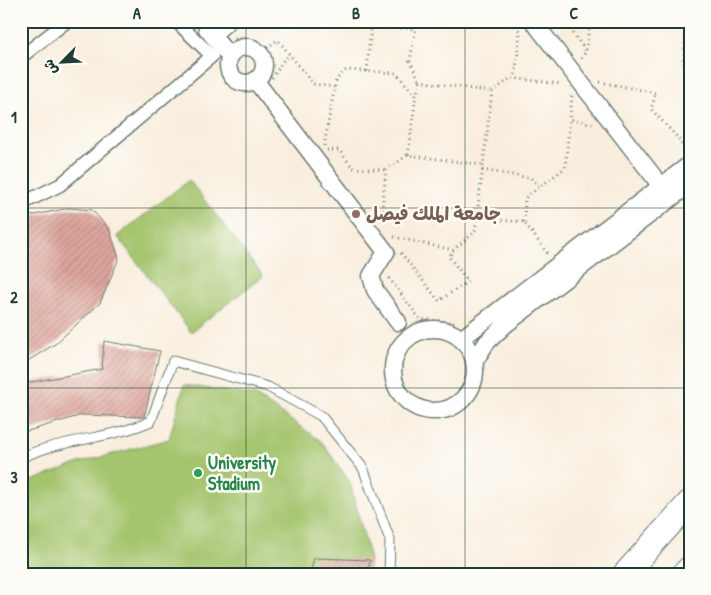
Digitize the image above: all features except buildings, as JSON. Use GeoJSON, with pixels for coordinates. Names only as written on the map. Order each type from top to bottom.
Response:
{"type":"FeatureCollection","features":[{"type":"Feature","properties":{"kind":"main road"},"geometry":{"type":"LineString","coordinates":[[625,574],[690,502]]}},
{"type":"Feature","properties":{"kind":"main road"},"geometry":{"type":"LineString","coordinates":[[684,574],[690,568]]}},
{"type":"Feature","properties":{"kind":"street"},"geometry":{"type":"LineString","coordinates":[[21,57],[67,21]]}},
{"type":"Feature","properties":{"kind":"street"},"geometry":{"type":"LineString","coordinates":[[21,204],[60,185],[212,56],[176,21]]}},
{"type":"Feature","properties":{"kind":"street"},"geometry":{"type":"LineString","coordinates":[[533,21],[661,186]]}},
{"type":"Feature","properties":{"kind":"street"},"geometry":{"type":"LineString","coordinates":[[215,25],[230,57]]}},
{"type":"Feature","properties":{"kind":"street"},"geometry":{"type":"LineString","coordinates":[[244,47],[256,49],[263,59],[263,71],[256,80],[244,83],[234,78],[228,68],[230,57],[233,52],[244,47]]}},
{"type":"Feature","properties":{"kind":"street"},"geometry":{"type":"LineString","coordinates":[[256,80],[386,252],[371,276],[375,290],[398,322],[416,334]]}},
{"type":"Feature","properties":{"kind":"street"},"geometry":{"type":"LineString","coordinates":[[461,339],[661,186],[688,158]]}},
{"type":"Feature","properties":{"kind":"street"},"geometry":{"type":"LineString","coordinates":[[474,362],[487,342],[505,325],[690,184]]}},
{"type":"Feature","properties":{"kind":"street"},"geometry":{"type":"LineString","coordinates":[[398,322],[400,347],[395,360],[394,374],[397,387],[404,398],[415,406],[428,411],[441,411],[454,407],[464,399],[471,388],[475,375],[474,362],[469,350],[461,339],[449,332],[436,329],[416,334],[400,347]]}},
{"type":"Feature","properties":{"kind":"lane"},"geometry":{"type":"LineString","coordinates":[[21,458],[42,448],[131,430],[151,421],[173,361],[268,386],[321,416],[363,468],[390,540],[389,574]]}},
{"type":"Feature","properties":{"kind":"path"},"geometry":{"type":"LineString","coordinates":[[367,71],[371,26],[368,21]]}},
{"type":"Feature","properties":{"kind":"path"},"geometry":{"type":"LineString","coordinates":[[408,155],[416,96],[420,81],[410,61],[417,21]]}},
{"type":"Feature","properties":{"kind":"path"},"geometry":{"type":"LineString","coordinates":[[513,21],[520,32],[515,78]]}},
{"type":"Feature","properties":{"kind":"path"},"geometry":{"type":"LineString","coordinates":[[564,21],[586,51]]}},
{"type":"Feature","properties":{"kind":"path"},"geometry":{"type":"LineString","coordinates":[[580,62],[586,51],[590,21]]}},
{"type":"Feature","properties":{"kind":"path"},"geometry":{"type":"LineString","coordinates":[[678,21],[686,32],[683,63],[690,64]]}},
{"type":"Feature","properties":{"kind":"path"},"geometry":{"type":"LineString","coordinates":[[215,25],[229,40],[245,37],[266,48],[278,40],[314,84],[335,87]]}},
{"type":"Feature","properties":{"kind":"path"},"geometry":{"type":"LineString","coordinates":[[371,26],[416,29]]}},
{"type":"Feature","properties":{"kind":"path"},"geometry":{"type":"LineString","coordinates":[[284,59],[291,56]]}},
{"type":"Feature","properties":{"kind":"path"},"geometry":{"type":"LineString","coordinates":[[416,96],[396,74],[346,70],[336,80],[324,150],[339,150],[352,168],[386,170],[408,155],[482,167],[531,178],[540,186]]}},
{"type":"Feature","properties":{"kind":"path"},"geometry":{"type":"LineString","coordinates":[[395,245],[439,301],[468,281],[449,258],[453,250],[476,232],[492,92],[510,78],[566,84]]}},
{"type":"Feature","properties":{"kind":"path"},"geometry":{"type":"LineString","coordinates":[[420,81],[492,92]]}},
{"type":"Feature","properties":{"kind":"path"},"geometry":{"type":"LineString","coordinates":[[594,81],[656,93],[651,109],[679,139],[688,158]]}},
{"type":"Feature","properties":{"kind":"path"},"geometry":{"type":"LineString","coordinates":[[549,254],[524,222],[525,198],[565,168],[573,91]]}},
{"type":"Feature","properties":{"kind":"path"},"geometry":{"type":"LineString","coordinates":[[570,119],[598,124]]}},
{"type":"Feature","properties":{"kind":"path"},"geometry":{"type":"LineString","coordinates":[[384,228],[380,220],[386,170]]}},
{"type":"Feature","properties":{"kind":"path"},"geometry":{"type":"LineString","coordinates":[[477,218],[524,222]]}},
{"type":"Feature","properties":{"kind":"path"},"geometry":{"type":"LineString","coordinates":[[388,235],[453,250]]}},
{"type":"Feature","properties":{"kind":"path"},"geometry":{"type":"LineString","coordinates":[[541,260],[556,249]]}},
{"type":"Feature","properties":{"kind":"path"},"geometry":{"type":"LineString","coordinates":[[378,263],[420,319],[458,323],[465,317]]}},
{"type":"Feature","properties":{"kind":"green space"},"geometry":{"type":"Polygon","coordinates":[[[189,180],[263,276],[191,332],[117,236],[189,180]]]}},
{"type":"Feature","properties":{"kind":"green space","name":"University Stadium"},"geometry":{"type":"Polygon","coordinates":[[[184,385],[256,396],[321,441],[350,482],[370,560],[368,574],[21,574],[21,485],[79,463],[169,439],[184,385]]]}},
{"type":"Feature","properties":{"kind":"place","name":"جامعة الملك فيصل"},"geometry":{"type":"Point","coordinates":[356,214]}},
{"type":"Feature","properties":{"kind":"place","name":"University Stadium"},"geometry":{"type":"Point","coordinates":[198,473]}}]}
